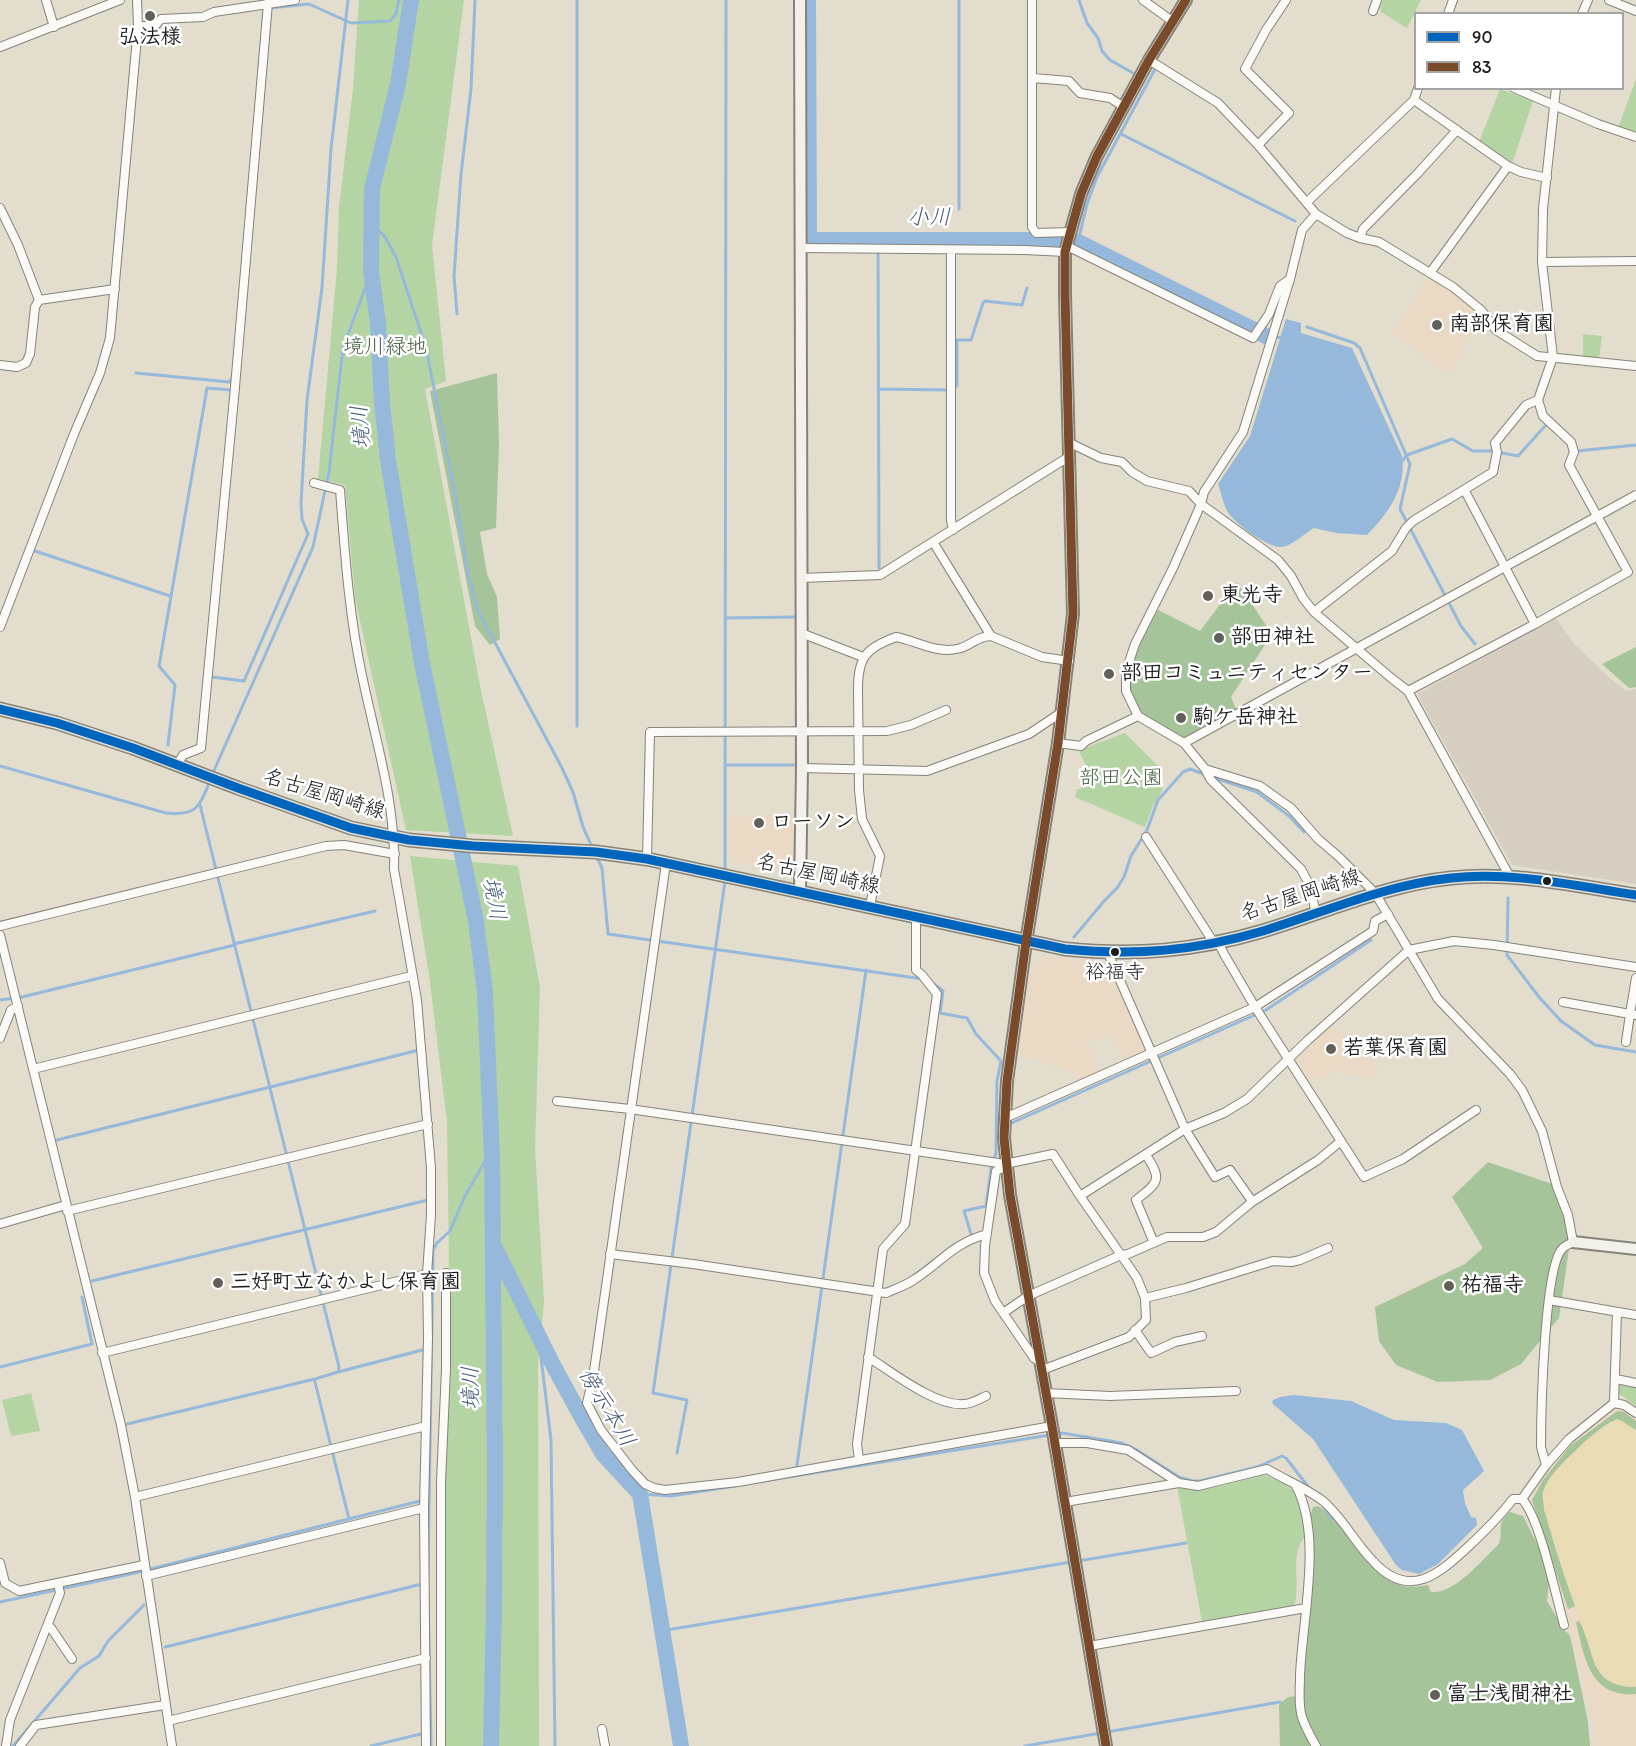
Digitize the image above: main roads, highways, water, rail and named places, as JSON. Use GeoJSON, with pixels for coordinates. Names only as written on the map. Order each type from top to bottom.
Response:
{"type":"FeatureCollection","features":[{"type":"Feature","properties":{"kind":"main road","name":"名古屋岡崎線"},"geometry":{"type":"LineString","coordinates":[[0,709],[68,726],[133,748],[351,828],[409,840],[596,852],[647,859],[1065,949],[1108,953],[1177,950],[1216,943],[1263,931],[1375,893],[1451,878],[1510,877],[1636,895]]}},
{"type":"Feature","properties":{"kind":"water"},"geometry":{"type":"Polygon","coordinates":[[[1286,319],[1301,323],[1301,333],[1352,348],[1402,456],[1402,478],[1399,489],[1389,509],[1367,535],[1336,533],[1314,528],[1290,544],[1276,547],[1244,528],[1231,516],[1224,505],[1218,484],[1250,436],[1286,319]]]}},
{"type":"Feature","properties":{"kind":"water"},"geometry":{"type":"Polygon","coordinates":[[[1294,1395],[1351,1401],[1394,1420],[1446,1423],[1462,1430],[1484,1471],[1463,1490],[1465,1503],[1471,1517],[1476,1518],[1477,1525],[1438,1564],[1419,1574],[1402,1570],[1396,1565],[1313,1439],[1272,1403],[1280,1397],[1294,1395]]]}},
{"type":"Feature","properties":{"kind":"waterway"},"geometry":{"type":"LineString","coordinates":[[212,677],[244,681],[308,534],[302,519],[301,503],[307,400],[322,288],[331,149],[348,0]]}},
{"type":"Feature","properties":{"kind":"waterway"},"geometry":{"type":"LineString","coordinates":[[270,8],[309,4],[351,23],[390,21],[396,14],[399,0]]}},
{"type":"Feature","properties":{"kind":"waterway","name":"境川"},"geometry":{"type":"LineString","coordinates":[[411,0],[398,84],[372,189],[371,272],[378,323],[382,403],[388,460],[422,663],[476,921],[485,992],[492,1157],[495,1469],[491,1746]]}},
{"type":"Feature","properties":{"kind":"waterway"},"geometry":{"type":"LineString","coordinates":[[457,314],[454,276],[461,174],[471,89],[475,0]]}},
{"type":"Feature","properties":{"kind":"waterway"},"geometry":{"type":"LineString","coordinates":[[577,0],[577,726]]}},
{"type":"Feature","properties":{"kind":"waterway"},"geometry":{"type":"LineString","coordinates":[[725,871],[726,0]]}},
{"type":"Feature","properties":{"kind":"waterway","name":"小川"},"geometry":{"type":"LineString","coordinates":[[808,0],[809,240],[1058,240],[1078,242],[1266,336]]}},
{"type":"Feature","properties":{"kind":"waterway"},"geometry":{"type":"LineString","coordinates":[[959,0],[959,209]]}},
{"type":"Feature","properties":{"kind":"waterway"},"geometry":{"type":"LineString","coordinates":[[1079,0],[1087,23],[1098,38],[1102,51],[1110,60],[1133,73]]}},
{"type":"Feature","properties":{"kind":"waterway"},"geometry":{"type":"LineString","coordinates":[[1078,242],[1087,204],[1097,177],[1155,69]]}},
{"type":"Feature","properties":{"kind":"waterway"},"geometry":{"type":"LineString","coordinates":[[1121,134],[1295,221]]}},
{"type":"Feature","properties":{"kind":"waterway"},"geometry":{"type":"LineString","coordinates":[[371,222],[385,237],[396,257],[426,348],[455,494],[468,574],[477,609],[561,766],[573,792],[583,827],[592,847]]}},
{"type":"Feature","properties":{"kind":"waterway"},"geometry":{"type":"LineString","coordinates":[[878,240],[879,568]]}},
{"type":"Feature","properties":{"kind":"waterway"},"geometry":{"type":"LineString","coordinates":[[212,775],[313,547],[329,472],[343,348],[371,272]]}},
{"type":"Feature","properties":{"kind":"waterway"},"geometry":{"type":"LineString","coordinates":[[878,389],[948,390],[957,386],[957,340],[971,340],[983,303],[985,301],[1022,305],[1027,288]]}},
{"type":"Feature","properties":{"kind":"waterway"},"geometry":{"type":"LineString","coordinates":[[1307,327],[1354,343],[1360,348],[1410,464],[1400,509],[1461,626],[1475,644]]}},
{"type":"Feature","properties":{"kind":"waterway"},"geometry":{"type":"LineString","coordinates":[[1266,336],[1284,338]]}},
{"type":"Feature","properties":{"kind":"waterway"},"geometry":{"type":"LineString","coordinates":[[136,373],[229,382],[232,378]]}},
{"type":"Feature","properties":{"kind":"waterway"},"geometry":{"type":"LineString","coordinates":[[168,745],[175,685],[159,666],[207,388],[231,390]]}},
{"type":"Feature","properties":{"kind":"waterway"},"geometry":{"type":"LineString","coordinates":[[1502,453],[1518,456],[1545,426]]}},
{"type":"Feature","properties":{"kind":"waterway"},"geometry":{"type":"LineString","coordinates":[[1403,460],[1407,455],[1452,439],[1473,451],[1492,451]]}},
{"type":"Feature","properties":{"kind":"waterway"},"geometry":{"type":"LineString","coordinates":[[1577,451],[1636,445]]}},
{"type":"Feature","properties":{"kind":"waterway"},"geometry":{"type":"LineString","coordinates":[[35,551],[170,596]]}},
{"type":"Feature","properties":{"kind":"waterway"},"geometry":{"type":"LineString","coordinates":[[725,618],[796,617]]}},
{"type":"Feature","properties":{"kind":"waterway"},"geometry":{"type":"LineString","coordinates":[[725,765],[794,765]]}},
{"type":"Feature","properties":{"kind":"waterway"},"geometry":{"type":"LineString","coordinates":[[0,766],[176,814],[196,808],[210,781]]}},
{"type":"Feature","properties":{"kind":"waterway"},"geometry":{"type":"LineString","coordinates":[[1074,937],[1124,877],[1131,856],[1147,830],[1158,800],[1183,772],[1190,769],[1206,775]]}},
{"type":"Feature","properties":{"kind":"waterway"},"geometry":{"type":"LineString","coordinates":[[1212,777],[1257,792],[1289,816],[1304,832]]}},
{"type":"Feature","properties":{"kind":"waterway"},"geometry":{"type":"LineString","coordinates":[[200,805],[339,1367],[338,1372],[315,1379],[315,1382],[349,1519]]}},
{"type":"Feature","properties":{"kind":"waterway"},"geometry":{"type":"LineString","coordinates":[[596,856],[602,868],[608,934],[923,979]]}},
{"type":"Feature","properties":{"kind":"waterway"},"geometry":{"type":"LineString","coordinates":[[677,1453],[687,1400],[653,1393],[725,881]]}},
{"type":"Feature","properties":{"kind":"waterway"},"geometry":{"type":"LineString","coordinates":[[1508,898],[1507,955],[1539,997],[1561,1021],[1595,1045],[1636,1052]]}},
{"type":"Feature","properties":{"kind":"waterway"},"geometry":{"type":"LineString","coordinates":[[234,944],[375,911]]}},
{"type":"Feature","properties":{"kind":"waterway"},"geometry":{"type":"LineString","coordinates":[[1007,1125],[1266,1010],[1371,940]]}},
{"type":"Feature","properties":{"kind":"waterway"},"geometry":{"type":"LineString","coordinates":[[0,1000],[22,997],[235,945]]}},
{"type":"Feature","properties":{"kind":"waterway"},"geometry":{"type":"LineString","coordinates":[[796,1472],[866,970]]}},
{"type":"Feature","properties":{"kind":"waterway"},"geometry":{"type":"LineString","coordinates":[[934,984],[943,991],[940,1013],[967,1018],[976,1034],[1001,1061],[997,1081],[996,1153],[991,1169],[986,1206],[964,1211],[971,1234]]}},
{"type":"Feature","properties":{"kind":"waterway"},"geometry":{"type":"LineString","coordinates":[[57,1140],[419,1050]]}},
{"type":"Feature","properties":{"kind":"waterway"},"geometry":{"type":"LineString","coordinates":[[428,1576],[433,1250],[450,1231],[466,1194],[491,1151]]}},
{"type":"Feature","properties":{"kind":"waterway"},"geometry":{"type":"LineString","coordinates":[[92,1281],[428,1200]]}},
{"type":"Feature","properties":{"kind":"waterway","name":"傍示本川"},"geometry":{"type":"LineString","coordinates":[[494,1246],[553,1365],[603,1454],[640,1494],[681,1746]]}},
{"type":"Feature","properties":{"kind":"waterway"},"geometry":{"type":"LineString","coordinates":[[0,1367],[92,1344],[82,1297]]}},
{"type":"Feature","properties":{"kind":"waterway"},"geometry":{"type":"LineString","coordinates":[[338,1372],[426,1349]]}},
{"type":"Feature","properties":{"kind":"waterway"},"geometry":{"type":"LineString","coordinates":[[547,1352],[541,1357],[551,1440],[555,1746]]}},
{"type":"Feature","properties":{"kind":"waterway"},"geometry":{"type":"LineString","coordinates":[[127,1424],[315,1379]]}},
{"type":"Feature","properties":{"kind":"waterway"},"geometry":{"type":"LineString","coordinates":[[757,1482],[1062,1433],[1122,1443],[1179,1477],[1193,1481],[1257,1467],[1282,1456],[1310,1489]]}},
{"type":"Feature","properties":{"kind":"waterway"},"geometry":{"type":"LineString","coordinates":[[640,1494],[671,1496],[735,1486]]}},
{"type":"Feature","properties":{"kind":"waterway"},"geometry":{"type":"LineString","coordinates":[[0,1602],[135,1573],[424,1500]]}},
{"type":"Feature","properties":{"kind":"waterway"},"geometry":{"type":"LineString","coordinates":[[1323,1506],[1333,1519]]}},
{"type":"Feature","properties":{"kind":"waterway"},"geometry":{"type":"LineString","coordinates":[[1078,1561],[1186,1543]]}},
{"type":"Feature","properties":{"kind":"waterway"},"geometry":{"type":"LineString","coordinates":[[661,1631],[1071,1562]]}},
{"type":"Feature","properties":{"kind":"waterway"},"geometry":{"type":"LineString","coordinates":[[165,1647],[422,1584]]}},
{"type":"Feature","properties":{"kind":"waterway"},"geometry":{"type":"LineString","coordinates":[[428,1592],[431,1746]]}},
{"type":"Feature","properties":{"kind":"waterway"},"geometry":{"type":"LineString","coordinates":[[13,1746],[80,1668],[99,1656],[108,1641],[144,1605]]}},
{"type":"Feature","properties":{"kind":"waterway"},"geometry":{"type":"LineString","coordinates":[[1107,1732],[1280,1702]]}},
{"type":"Feature","properties":{"kind":"waterway"},"geometry":{"type":"LineString","coordinates":[[371,1746],[425,1733]]}},
{"type":"Feature","properties":{"kind":"waterway"},"geometry":{"type":"LineString","coordinates":[[1025,1746],[1101,1733]]}},
{"type":"Feature","properties":{"kind":"place","name":"弘法様"},"geometry":{"type":"Point","coordinates":[150,16]}},
{"type":"Feature","properties":{"kind":"place","name":"南部保育園"},"geometry":{"type":"Point","coordinates":[1437,325]}},
{"type":"Feature","properties":{"kind":"place","name":"東光寺"},"geometry":{"type":"Point","coordinates":[1208,596]}},
{"type":"Feature","properties":{"kind":"place","name":"部田神社"},"geometry":{"type":"Point","coordinates":[1219,638]}},
{"type":"Feature","properties":{"kind":"place","name":"部田コミュニティセンター"},"geometry":{"type":"Point","coordinates":[1109,674]}},
{"type":"Feature","properties":{"kind":"place","name":"駒ケ岳神社"},"geometry":{"type":"Point","coordinates":[1181,718]}},
{"type":"Feature","properties":{"kind":"place","name":"ローソン"},"geometry":{"type":"Point","coordinates":[759,823]}},
{"type":"Feature","properties":{"kind":"place","name":"裕福寺"},"geometry":{"type":"Point","coordinates":[1115,952]}},
{"type":"Feature","properties":{"kind":"place","name":"若葉保育園"},"geometry":{"type":"Point","coordinates":[1331,1049]}},
{"type":"Feature","properties":{"kind":"place","name":"三好町立なかよし保育園"},"geometry":{"type":"Point","coordinates":[218,1283]}},
{"type":"Feature","properties":{"kind":"place","name":"祐福寺"},"geometry":{"type":"Point","coordinates":[1449,1286]}},
{"type":"Feature","properties":{"kind":"place","name":"富士浅間神社"},"geometry":{"type":"Point","coordinates":[1435,1695]}},
{"type":"Feature","properties":{"kind":"park label","name":"境川緑地"},"geometry":{"type":"Point","coordinates":[385,348]}},
{"type":"Feature","properties":{"kind":"park label","name":"部田公園"},"geometry":{"type":"Point","coordinates":[1121,779]}}]}
